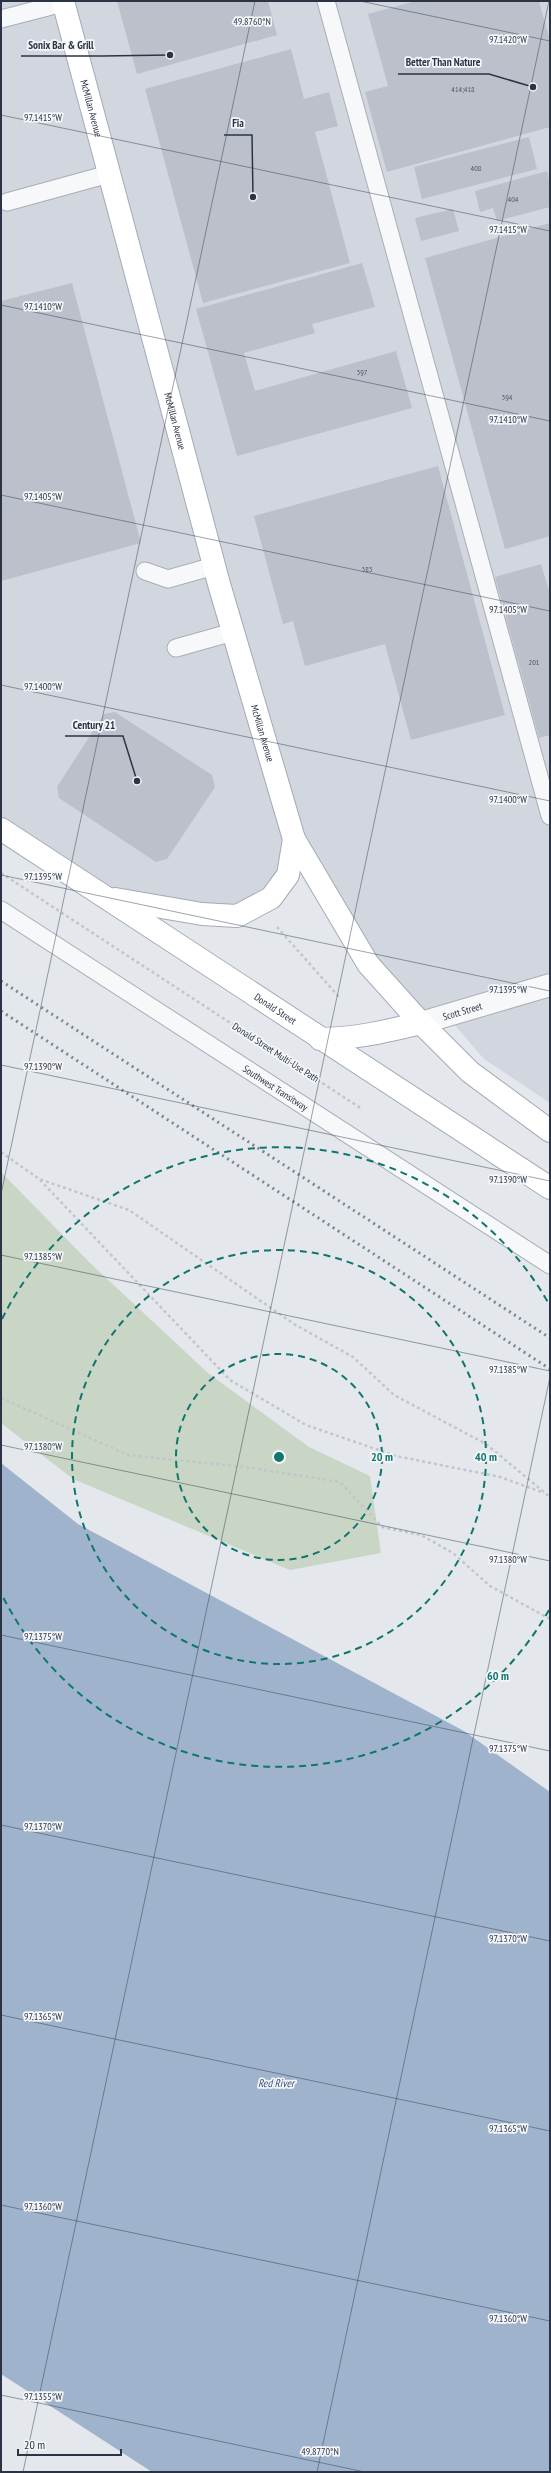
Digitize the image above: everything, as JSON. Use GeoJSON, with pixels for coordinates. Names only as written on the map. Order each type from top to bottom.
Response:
{"type":"FeatureCollection","features":[{"type":"Feature","properties":{"kind":"main road","name":"McMillan Avenue"},"geometry":{"type":"LineString","coordinates":[[63,2],[214,566],[294,839]]}},
{"type":"Feature","properties":{"kind":"main road","name":"Donald Street"},"geometry":{"type":"LineString","coordinates":[[1,829],[550,1188]]}},
{"type":"Feature","properties":{"kind":"main road"},"geometry":{"type":"LineString","coordinates":[[106,898],[202,914],[237,916],[271,898],[288,874],[294,839]]}},
{"type":"Feature","properties":{"kind":"main road"},"geometry":{"type":"LineString","coordinates":[[294,839],[368,964],[421,1023],[470,1072],[550,1131]]}},
{"type":"Feature","properties":{"kind":"main road"},"geometry":{"type":"LineString","coordinates":[[320,1039],[342,1039],[421,1023]]}},
{"type":"Feature","properties":{"kind":"street","name":"Scott Street"},"geometry":{"type":"LineString","coordinates":[[421,1023],[550,985]]}},
{"type":"Feature","properties":{"kind":"lane"},"geometry":{"type":"LineString","coordinates":[[326,1],[550,816]]}},
{"type":"Feature","properties":{"kind":"lane"},"geometry":{"type":"LineString","coordinates":[[1,19],[63,2]]}},
{"type":"Feature","properties":{"kind":"lane"},"geometry":{"type":"LineString","coordinates":[[7,202],[109,174]]}},
{"type":"Feature","properties":{"kind":"lane"},"geometry":{"type":"LineString","coordinates":[[145,571],[168,578],[214,566]]}},
{"type":"Feature","properties":{"kind":"lane"},"geometry":{"type":"LineString","coordinates":[[176,648],[233,632]]}},
{"type":"Feature","properties":{"kind":"lane","name":"Southwest Transitway"},"geometry":{"type":"LineString","coordinates":[[1,910],[550,1265]]}},
{"type":"Feature","properties":{"kind":"path","name":"Donald Street Multi-Use Path"},"geometry":{"type":"LineString","coordinates":[[1,873],[369,1113]]}},
{"type":"Feature","properties":{"kind":"path"},"geometry":{"type":"LineString","coordinates":[[276,926],[339,997]]}},
{"type":"Feature","properties":{"kind":"path"},"geometry":{"type":"LineString","coordinates":[[1,1152],[39,1179],[230,1380],[306,1425],[396,1456],[500,1477],[546,1494]]}},
{"type":"Feature","properties":{"kind":"path"},"geometry":{"type":"LineString","coordinates":[[39,1179],[129,1210],[294,1324],[353,1357],[394,1395],[486,1444],[550,1497]]}},
{"type":"Feature","properties":{"kind":"path"},"geometry":{"type":"LineString","coordinates":[[1,1398],[128,1455],[245,1467],[340,1482],[382,1527],[421,1535],[453,1552],[490,1586],[550,1620]]}},
{"type":"Feature","properties":{"kind":"shaded area"},"geometry":{"type":"Polygon","coordinates":[[[1,1],[550,1],[550,1103],[484,1059],[447,1016],[421,1023],[294,840],[288,875],[237,916],[106,898],[1,829],[1,1]]]}},
{"type":"Feature","properties":{"kind":"green space"},"geometry":{"type":"Polygon","coordinates":[[[1,1172],[90,1263],[208,1373],[309,1447],[370,1476],[381,1553],[290,1570],[73,1479],[1,1423],[1,1172]]]}},
{"type":"Feature","properties":{"kind":"water","name":"Red River"},"geometry":{"type":"Polygon","coordinates":[[[1,1463],[78,1524],[464,1731],[550,1792],[550,2472],[152,2472],[1,2374],[1,1463]]]}},
{"type":"Feature","properties":{"kind":"building"},"geometry":{"type":"Polygon","coordinates":[[[117,1],[268,1],[277,35],[137,74],[117,1]]]}},
{"type":"Feature","properties":{"kind":"building"},"geometry":{"type":"Polygon","coordinates":[[[416,1],[539,1],[550,41],[550,127],[387,172],[365,92],[388,86],[368,14],[416,1]]]}},
{"type":"Feature","properties":{"kind":"building"},"geometry":{"type":"Polygon","coordinates":[[[291,49],[304,99],[329,92],[338,126],[315,132],[350,263],[203,303],[145,89],[291,49]]]}},
{"type":"Feature","properties":{"kind":"building"},"geometry":{"type":"Polygon","coordinates":[[[529,137],[537,169],[422,199],[414,167],[529,137]]]}},
{"type":"Feature","properties":{"kind":"building"},"geometry":{"type":"Polygon","coordinates":[[[547,171],[550,184],[550,207],[497,221],[493,208],[480,212],[475,191],[547,171]]]}},
{"type":"Feature","properties":{"kind":"building"},"geometry":{"type":"Polygon","coordinates":[[[453,209],[459,231],[421,241],[415,218],[453,209]]]}},
{"type":"Feature","properties":{"kind":"building"},"geometry":{"type":"Polygon","coordinates":[[[550,223],[550,536],[505,549],[425,258],[550,223]]]}},
{"type":"Feature","properties":{"kind":"building"},"geometry":{"type":"Polygon","coordinates":[[[362,263],[375,307],[312,324],[315,333],[244,353],[255,391],[396,351],[412,408],[237,456],[196,309],[362,263]]]}},
{"type":"Feature","properties":{"kind":"building"},"geometry":{"type":"Polygon","coordinates":[[[72,283],[141,543],[1,581],[1,301],[72,283]]]}},
{"type":"Feature","properties":{"kind":"building"},"geometry":{"type":"Polygon","coordinates":[[[438,466],[505,715],[411,740],[385,644],[305,666],[293,621],[283,624],[254,516],[438,466]]]}},
{"type":"Feature","properties":{"kind":"building"},"geometry":{"type":"Polygon","coordinates":[[[541,564],[548,588],[550,588],[550,735],[539,738],[495,577],[541,564]]]}},
{"type":"Feature","properties":{"kind":"building"},"geometry":{"type":"Polygon","coordinates":[[[115,712],[212,775],[215,787],[167,859],[156,862],[59,798],[57,787],[104,714],[115,712]]]}},
{"type":"Feature","properties":{"kind":"railway"},"geometry":{"type":"LineString","coordinates":[[1,981],[550,1338]]}},
{"type":"Feature","properties":{"kind":"railway"},"geometry":{"type":"LineString","coordinates":[[1,1011],[550,1369]]}},
{"type":"Feature","properties":{"kind":"place","name":"Sonix Bar & Grill"},"geometry":{"type":"Point","coordinates":[170,55]}},
{"type":"Feature","properties":{"kind":"place","name":"Better Than Nature"},"geometry":{"type":"Point","coordinates":[533,87]}},
{"type":"Feature","properties":{"kind":"place","name":"Fia"},"geometry":{"type":"Point","coordinates":[253,197]}},
{"type":"Feature","properties":{"kind":"place","name":"Century 21"},"geometry":{"type":"Point","coordinates":[137,781]}}]}
